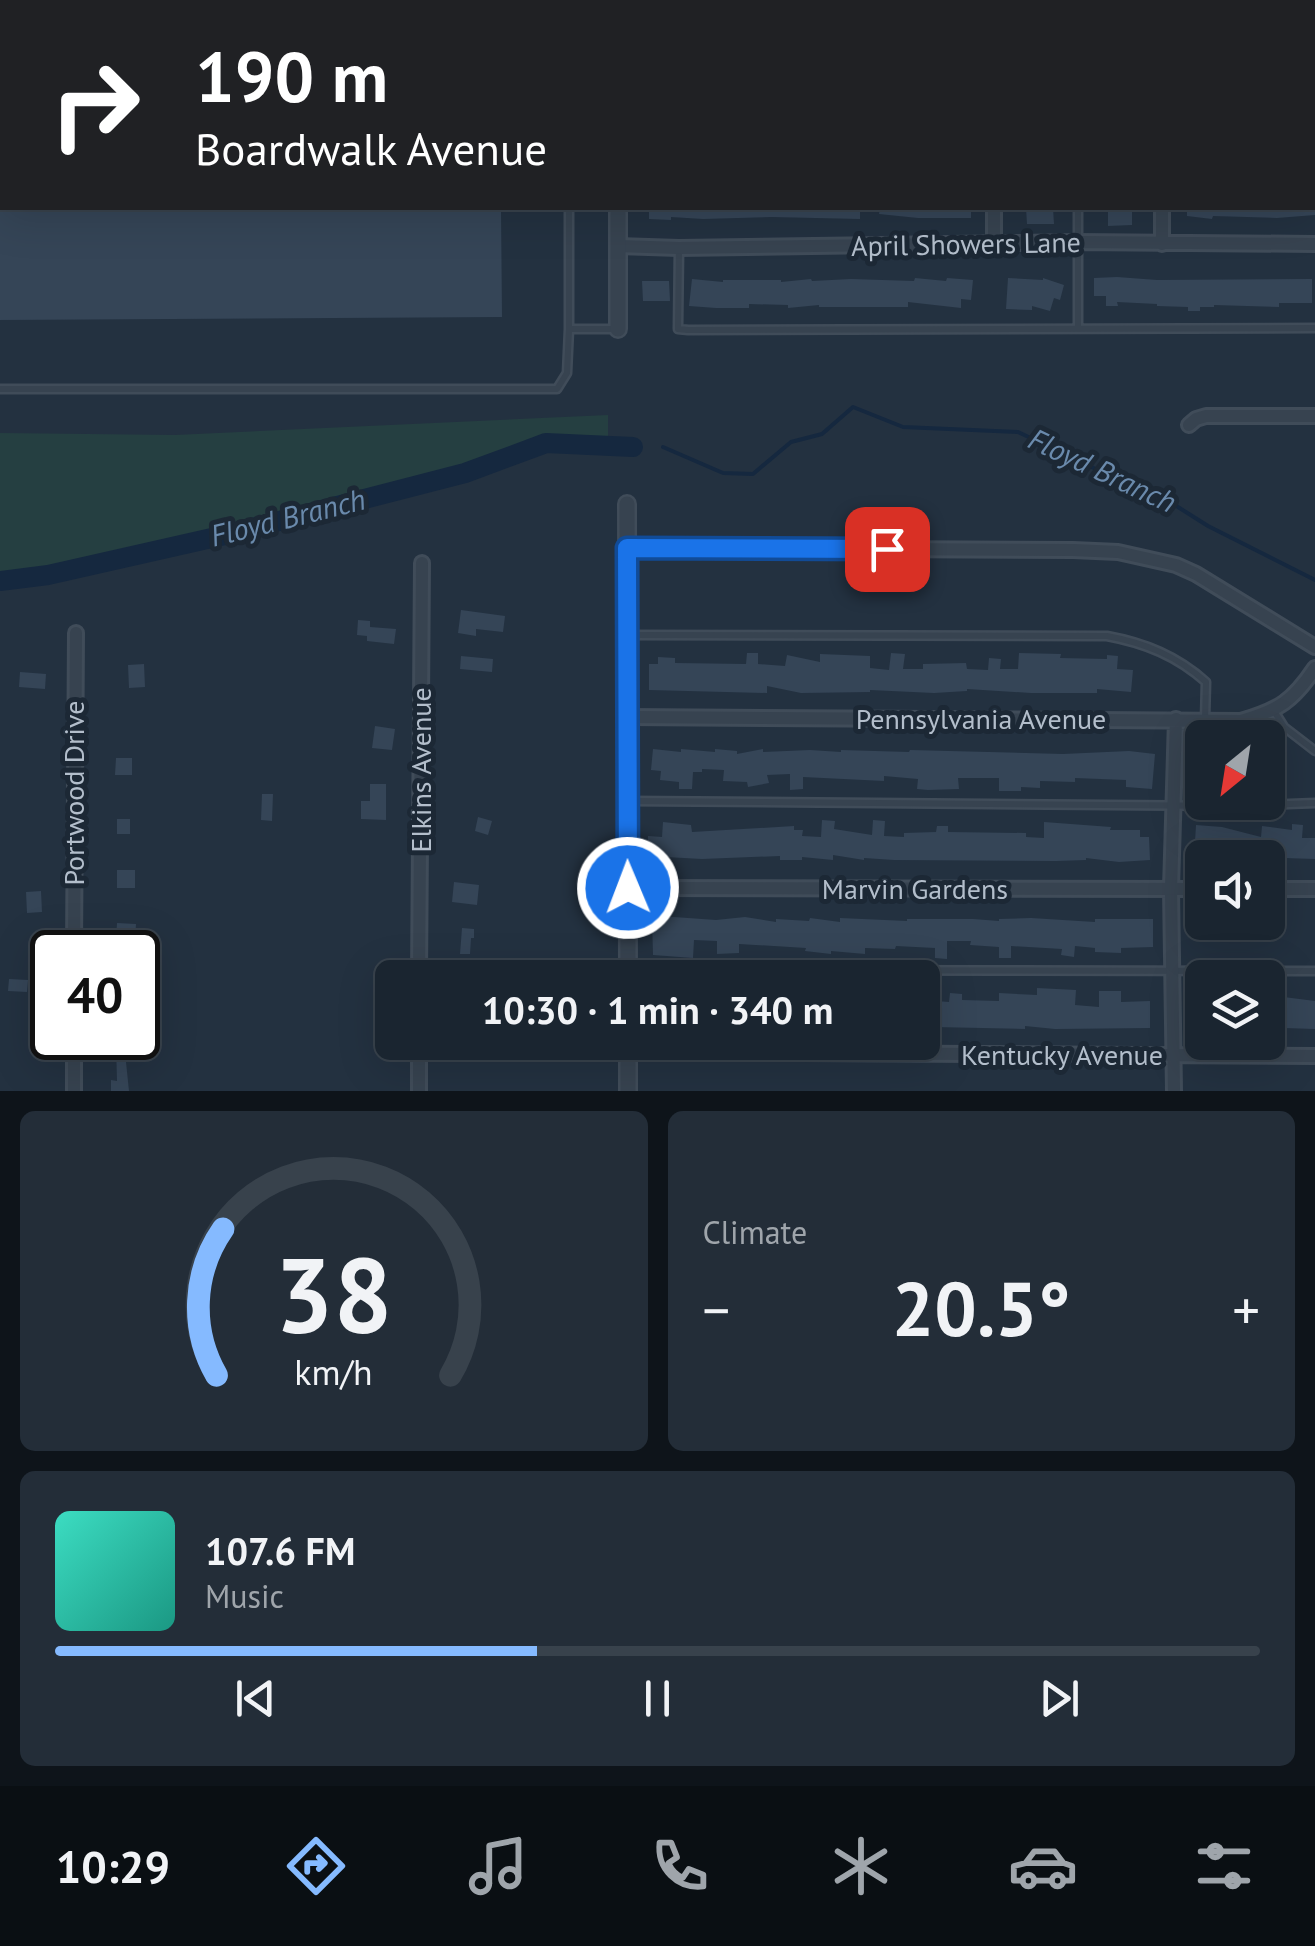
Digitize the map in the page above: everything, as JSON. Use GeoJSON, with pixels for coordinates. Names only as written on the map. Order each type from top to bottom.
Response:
{"type":"FeatureCollection","features":[{"type":"Feature","properties":{"kind":"street"},"geometry":{"type":"LineString","coordinates":[[618,210],[618,329]]}},
{"type":"Feature","properties":{"kind":"street"},"geometry":{"type":"LineString","coordinates":[[994,210],[994,243]]}},
{"type":"Feature","properties":{"kind":"street"},"geometry":{"type":"LineString","coordinates":[[1162,210],[1162,244]]}},
{"type":"Feature","properties":{"kind":"street","name":"April Showers Lane"},"geometry":{"type":"LineString","coordinates":[[618,246],[1315,244]]}},
{"type":"Feature","properties":{"kind":"street"},"geometry":{"type":"LineString","coordinates":[[1189,425],[1206,416],[1315,416]]}},
{"type":"Feature","properties":{"kind":"street"},"geometry":{"type":"LineString","coordinates":[[627,504],[628,960]]}},
{"type":"Feature","properties":{"kind":"street"},"geometry":{"type":"LineString","coordinates":[[627,548],[1118,552],[1196,574],[1315,647]]}},
{"type":"Feature","properties":{"kind":"street","name":"Elkins Avenue"},"geometry":{"type":"LineString","coordinates":[[419,960],[422,563]]}},
{"type":"Feature","properties":{"kind":"street","name":"Portwood Drive"},"geometry":{"type":"LineString","coordinates":[[74,930],[76,633]]}},
{"type":"Feature","properties":{"kind":"street"},"geometry":{"type":"LineString","coordinates":[[1274,710],[1294,696],[1315,668]]}},
{"type":"Feature","properties":{"kind":"street","name":"Pennsylvania Avenue"},"geometry":{"type":"LineString","coordinates":[[1244,720],[1274,710]]}},
{"type":"Feature","properties":{"kind":"street","name":"Pennsylvania Avenue"},"geometry":{"type":"LineString","coordinates":[[627,718],[1190,720]]}},
{"type":"Feature","properties":{"kind":"street"},"geometry":{"type":"LineString","coordinates":[[1174,1091],[1171,889],[1176,719]]}},
{"type":"Feature","properties":{"kind":"street","name":"Marvin Gardens"},"geometry":{"type":"LineString","coordinates":[[628,888],[1185,889]]}},
{"type":"Feature","properties":{"kind":"street"},"geometry":{"type":"LineString","coordinates":[[1285,889],[1315,889]]}},
{"type":"Feature","properties":{"kind":"street","name":"Kentucky Avenue"},"geometry":{"type":"LineString","coordinates":[[940,1052],[1315,1056]]}},
{"type":"Feature","properties":{"kind":"street"},"geometry":{"type":"LineString","coordinates":[[74,1060],[74,1091]]}},
{"type":"Feature","properties":{"kind":"street"},"geometry":{"type":"LineString","coordinates":[[419,1060],[419,1091]]}},
{"type":"Feature","properties":{"kind":"street"},"geometry":{"type":"LineString","coordinates":[[628,1060],[628,1091]]}},
{"type":"Feature","properties":{"kind":"lane"},"geometry":{"type":"LineString","coordinates":[[0,389],[557,389],[567,373],[568,210]]}},
{"type":"Feature","properties":{"kind":"lane"},"geometry":{"type":"LineString","coordinates":[[1078,210],[1078,328]]}},
{"type":"Feature","properties":{"kind":"lane"},"geometry":{"type":"LineString","coordinates":[[679,248],[678,328],[1315,328]]}},
{"type":"Feature","properties":{"kind":"lane"},"geometry":{"type":"LineString","coordinates":[[569,329],[618,329]]}},
{"type":"Feature","properties":{"kind":"lane"},"geometry":{"type":"LineString","coordinates":[[628,634],[1107,636],[1152,646],[1206,682],[1205,720]]}},
{"type":"Feature","properties":{"kind":"lane"},"geometry":{"type":"LineString","coordinates":[[1274,710],[1284,727],[1315,751]]}},
{"type":"Feature","properties":{"kind":"lane"},"geometry":{"type":"LineString","coordinates":[[626,802],[1315,803]]}},
{"type":"Feature","properties":{"kind":"lane"},"geometry":{"type":"LineString","coordinates":[[940,972],[1315,971]]}},
{"type":"Feature","properties":{"kind":"green space"},"geometry":{"type":"Polygon","coordinates":[[[608,415],[608,448],[536,452],[458,478],[237,528],[45,580],[0,585],[0,433],[175,435],[608,415]]]}},
{"type":"Feature","properties":{"kind":"building"},"geometry":{"type":"Polygon","coordinates":[[[0,210],[501,210],[502,317],[0,320],[0,210]]]}},
{"type":"Feature","properties":{"kind":"building"},"geometry":{"type":"Polygon","coordinates":[[[649,210],[860,210],[860,219],[649,219],[649,210]]]}},
{"type":"Feature","properties":{"kind":"building"},"geometry":{"type":"Polygon","coordinates":[[[880,210],[971,210],[971,218],[918,218],[879,214],[880,210]]]}},
{"type":"Feature","properties":{"kind":"building"},"geometry":{"type":"Polygon","coordinates":[[[1026,210],[1053,210],[1054,224],[1027,224],[1026,210]]]}},
{"type":"Feature","properties":{"kind":"building"},"geometry":{"type":"Polygon","coordinates":[[[1108,210],[1132,210],[1132,225],[1108,226],[1108,210]]]}},
{"type":"Feature","properties":{"kind":"building"},"geometry":{"type":"Polygon","coordinates":[[[1187,210],[1315,210],[1315,215],[1277,218],[1187,216],[1187,210]]]}},
{"type":"Feature","properties":{"kind":"building"},"geometry":{"type":"Polygon","coordinates":[[[1008,278],[1043,278],[1064,285],[1060,300],[1054,298],[1050,311],[1032,306],[1032,310],[1006,309],[1008,278]]]}},
{"type":"Feature","properties":{"kind":"building"},"geometry":{"type":"Polygon","coordinates":[[[1094,278],[1312,279],[1312,303],[1279,303],[1279,307],[1214,305],[1200,307],[1200,311],[1157,304],[1117,302],[1118,306],[1106,306],[1106,296],[1094,296],[1094,278]]]}},
{"type":"Feature","properties":{"kind":"building"},"geometry":{"type":"Polygon","coordinates":[[[692,279],[781,282],[973,280],[971,300],[961,299],[961,308],[908,302],[908,307],[689,306],[692,279]]]}},
{"type":"Feature","properties":{"kind":"building"},"geometry":{"type":"Polygon","coordinates":[[[642,281],[669,281],[670,301],[643,301],[642,281]]]}},
{"type":"Feature","properties":{"kind":"building"},"geometry":{"type":"Polygon","coordinates":[[[461,610],[505,616],[503,632],[476,629],[476,636],[458,633],[461,610]]]}},
{"type":"Feature","properties":{"kind":"building"},"geometry":{"type":"Polygon","coordinates":[[[358,620],[370,621],[370,627],[396,629],[394,644],[367,641],[367,636],[357,635],[358,620]]]}},
{"type":"Feature","properties":{"kind":"building"},"geometry":{"type":"Polygon","coordinates":[[[747,653],[758,653],[758,664],[785,666],[787,655],[820,662],[820,654],[870,656],[870,668],[889,670],[891,653],[905,654],[903,669],[923,669],[923,664],[966,663],[967,669],[988,670],[989,658],[1001,659],[1000,669],[1018,669],[1019,653],[1061,654],[1060,658],[1107,659],[1107,655],[1118,656],[1117,669],[1133,670],[1131,692],[967,689],[934,693],[801,693],[767,686],[767,693],[649,690],[649,664],[658,664],[658,657],[675,658],[675,663],[746,664],[747,653]]]}},
{"type":"Feature","properties":{"kind":"building"},"geometry":{"type":"Polygon","coordinates":[[[461,656],[493,659],[492,672],[460,669],[461,656]]]}},
{"type":"Feature","properties":{"kind":"building"},"geometry":{"type":"Polygon","coordinates":[[[144,664],[145,687],[129,688],[128,665],[144,664]]]}},
{"type":"Feature","properties":{"kind":"building"},"geometry":{"type":"Polygon","coordinates":[[[20,672],[46,674],[45,689],[19,687],[20,672]]]}},
{"type":"Feature","properties":{"kind":"building"},"geometry":{"type":"Polygon","coordinates":[[[375,726],[395,729],[392,750],[372,748],[375,726]]]}},
{"type":"Feature","properties":{"kind":"building"},"geometry":{"type":"Polygon","coordinates":[[[653,749],[715,749],[737,754],[763,749],[1155,754],[1152,789],[1126,787],[1126,780],[1075,778],[1075,782],[1040,781],[1040,788],[999,791],[999,778],[958,778],[959,789],[928,790],[917,789],[918,779],[884,776],[884,781],[803,777],[803,789],[790,790],[790,774],[767,775],[769,783],[748,787],[747,782],[723,781],[724,770],[702,769],[693,772],[692,789],[679,789],[679,782],[660,780],[661,771],[651,770],[653,749]]]}},
{"type":"Feature","properties":{"kind":"building"},"geometry":{"type":"Polygon","coordinates":[[[116,758],[132,758],[132,775],[115,775],[116,758]]]}},
{"type":"Feature","properties":{"kind":"building"},"geometry":{"type":"Polygon","coordinates":[[[370,784],[386,784],[386,820],[361,819],[361,801],[370,801],[370,784]]]}},
{"type":"Feature","properties":{"kind":"building"},"geometry":{"type":"Polygon","coordinates":[[[262,794],[273,794],[272,821],[261,820],[262,794]]]}},
{"type":"Feature","properties":{"kind":"building"},"geometry":{"type":"Polygon","coordinates":[[[478,817],[492,821],[488,835],[475,831],[478,817]]]}},
{"type":"Feature","properties":{"kind":"building"},"geometry":{"type":"Polygon","coordinates":[[[117,819],[130,819],[130,834],[117,834],[117,819]]]}},
{"type":"Feature","properties":{"kind":"building"},"geometry":{"type":"Polygon","coordinates":[[[822,820],[835,821],[834,829],[872,835],[873,820],[885,821],[884,836],[904,837],[904,833],[936,832],[937,826],[948,826],[948,832],[1026,833],[1026,837],[1044,838],[1044,822],[1140,830],[1140,837],[1149,837],[1150,860],[647,856],[648,836],[662,837],[663,822],[691,825],[692,832],[794,826],[794,830],[803,830],[802,836],[821,837],[822,820]]]}},
{"type":"Feature","properties":{"kind":"building"},"geometry":{"type":"Polygon","coordinates":[[[1292,824],[1303,825],[1302,838],[1315,838],[1315,859],[1285,858],[1285,840],[1195,840],[1196,825],[1261,837],[1262,826],[1292,830],[1292,824]]]}},
{"type":"Feature","properties":{"kind":"building"},"geometry":{"type":"Polygon","coordinates":[[[117,870],[135,870],[135,888],[117,888],[117,870]]]}},
{"type":"Feature","properties":{"kind":"building"},"geometry":{"type":"Polygon","coordinates":[[[454,882],[479,885],[477,905],[452,902],[454,882]]]}},
{"type":"Feature","properties":{"kind":"building"},"geometry":{"type":"Polygon","coordinates":[[[41,891],[42,912],[27,913],[26,892],[41,891]]]}},
{"type":"Feature","properties":{"kind":"building"},"geometry":{"type":"Polygon","coordinates":[[[745,917],[776,922],[810,918],[840,922],[840,918],[1095,922],[1153,919],[1153,947],[1121,948],[1121,953],[1075,946],[1074,957],[1061,955],[1062,949],[1011,946],[1011,958],[999,958],[999,947],[947,941],[947,959],[935,958],[935,948],[896,946],[865,948],[865,954],[831,954],[805,951],[806,948],[739,944],[739,953],[717,954],[717,941],[694,940],[693,958],[653,955],[652,918],[745,917]]]}},
{"type":"Feature","properties":{"kind":"building"},"geometry":{"type":"Polygon","coordinates":[[[117,923],[136,924],[136,930],[117,930],[117,923]]]}},
{"type":"Feature","properties":{"kind":"building"},"geometry":{"type":"Polygon","coordinates":[[[462,928],[474,929],[470,954],[460,954],[462,928]]]}},
{"type":"Feature","properties":{"kind":"building"},"geometry":{"type":"Polygon","coordinates":[[[9,979],[28,980],[27,992],[8,991],[9,979]]]}},
{"type":"Feature","properties":{"kind":"building"},"geometry":{"type":"Polygon","coordinates":[[[1037,988],[1076,990],[1075,1005],[1099,1007],[1099,991],[1121,991],[1121,1002],[1150,1001],[1150,1028],[940,1027],[940,1001],[949,1002],[950,993],[962,994],[962,1000],[999,1001],[999,993],[1037,995],[1037,988]]]}},
{"type":"Feature","properties":{"kind":"building"},"geometry":{"type":"Polygon","coordinates":[[[1285,997],[1315,1001],[1315,1029],[1285,1028],[1285,997]]]}},
{"type":"Feature","properties":{"kind":"building"},"geometry":{"type":"Polygon","coordinates":[[[116,1060],[134,1060],[126,1062],[129,1091],[111,1091],[111,1080],[117,1081],[116,1060]]]}},
{"type":"Feature","properties":{"kind":"waterway","name":"Floyd Branch"},"geometry":{"type":"LineString","coordinates":[[663,447],[723,473],[753,474],[791,442],[822,434],[853,407],[903,427],[1018,432],[1121,481],[1151,490],[1208,526],[1315,580]]}},
{"type":"Feature","properties":{"kind":"waterway","name":"Floyd Branch"},"geometry":{"type":"LineString","coordinates":[[0,581],[48,575],[225,535],[465,473],[546,443],[633,447]]}},
{"type":"Feature","properties":{"kind":"route"},"geometry":{"type":"LineString","coordinates":[[628,888],[627,548],[887,549]]}}]}
